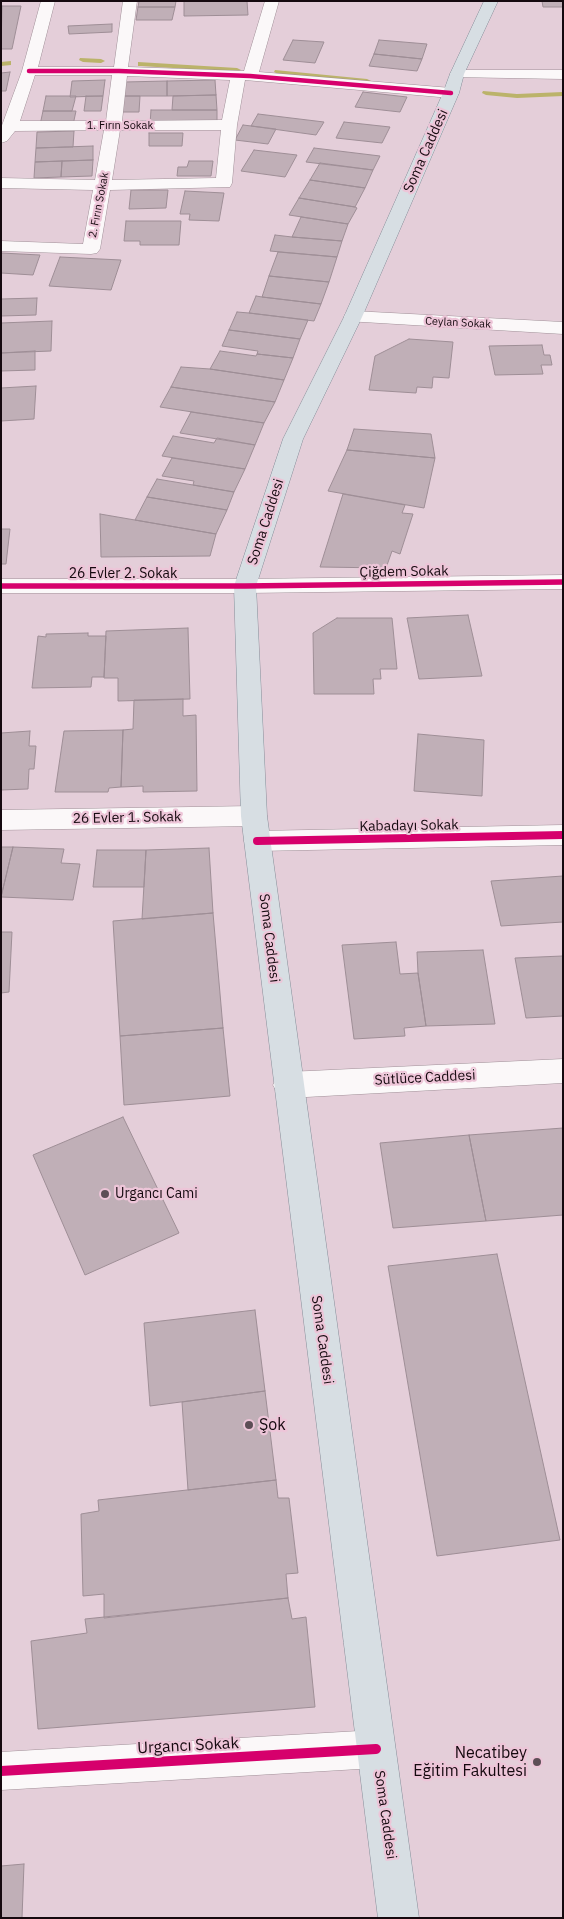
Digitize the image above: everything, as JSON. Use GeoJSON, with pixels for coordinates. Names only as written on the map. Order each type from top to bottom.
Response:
{"type":"FeatureCollection","features":[{"type":"Feature","properties":{"kind":"main road","name":"Soma Caddesi"},"geometry":{"type":"LineString","coordinates":[[399,1918],[255,829],[245,586],[293,439],[353,317],[491,1]]}},
{"type":"Feature","properties":{"kind":"street"},"geometry":{"type":"LineString","coordinates":[[6,132],[29,71],[48,1]]}},
{"type":"Feature","properties":{"kind":"street","name":"2. Fırın Sokak"},"geometry":{"type":"LineString","coordinates":[[1,246],[91,249],[104,185],[130,1]]}},
{"type":"Feature","properties":{"kind":"street"},"geometry":{"type":"LineString","coordinates":[[1,184],[224,183],[228,126],[244,76],[272,1]]}},
{"type":"Feature","properties":{"kind":"street"},"geometry":{"type":"LineString","coordinates":[[29,71],[120,71],[454,83],[563,75]]}},
{"type":"Feature","properties":{"kind":"street","name":"1. Fırın Sokak"},"geometry":{"type":"LineString","coordinates":[[6,132],[113,126],[228,126]]}},
{"type":"Feature","properties":{"kind":"street","name":"Ceylan Sokak"},"geometry":{"type":"LineString","coordinates":[[353,317],[563,328]]}},
{"type":"Feature","properties":{"kind":"street","name":"Çiğdem Sokak"},"geometry":{"type":"LineString","coordinates":[[245,586],[563,582]]}},
{"type":"Feature","properties":{"kind":"street","name":"26 Evler 2. Sokak"},"geometry":{"type":"LineString","coordinates":[[1,586],[245,586]]}},
{"type":"Feature","properties":{"kind":"street","name":"26 Evler 1. Sokak"},"geometry":{"type":"LineString","coordinates":[[1,820],[255,829]]}},
{"type":"Feature","properties":{"kind":"street","name":"Kabadayı Sokak"},"geometry":{"type":"LineString","coordinates":[[255,829],[563,835]]}},
{"type":"Feature","properties":{"kind":"street","name":"Sütlüce Caddesi"},"geometry":{"type":"LineString","coordinates":[[288,1085],[563,1071]]}},
{"type":"Feature","properties":{"kind":"street","name":"Urgancı Sokak"},"geometry":{"type":"LineString","coordinates":[[1,1771],[376,1749]]}},
{"type":"Feature","properties":{"kind":"building"},"geometry":{"type":"Polygon","coordinates":[[[139,1],[176,1],[175,7],[138,7],[139,1]]]}},
{"type":"Feature","properties":{"kind":"building"},"geometry":{"type":"Polygon","coordinates":[[[184,1],[247,1],[248,15],[184,16],[184,1]]]}},
{"type":"Feature","properties":{"kind":"building"},"geometry":{"type":"Polygon","coordinates":[[[542,1],[563,1],[563,7],[543,7],[542,1]]]}},
{"type":"Feature","properties":{"kind":"building"},"geometry":{"type":"Polygon","coordinates":[[[2,6],[21,6],[12,49],[1,49],[2,6]]]}},
{"type":"Feature","properties":{"kind":"building"},"geometry":{"type":"Polygon","coordinates":[[[138,7],[175,7],[172,20],[136,20],[138,7]]]}},
{"type":"Feature","properties":{"kind":"building"},"geometry":{"type":"Polygon","coordinates":[[[112,24],[112,32],[69,34],[68,26],[112,24]]]}},
{"type":"Feature","properties":{"kind":"building"},"geometry":{"type":"Polygon","coordinates":[[[293,40],[324,42],[315,63],[283,60],[293,40]]]}},
{"type":"Feature","properties":{"kind":"building"},"geometry":{"type":"Polygon","coordinates":[[[379,40],[427,44],[422,59],[374,54],[379,40]]]}},
{"type":"Feature","properties":{"kind":"building"},"geometry":{"type":"Polygon","coordinates":[[[374,54],[422,59],[417,71],[369,66],[374,54]]]}},
{"type":"Feature","properties":{"kind":"building"},"geometry":{"type":"Polygon","coordinates":[[[10,72],[6,91],[1,91],[1,73],[10,72]]]}},
{"type":"Feature","properties":{"kind":"building"},"geometry":{"type":"Polygon","coordinates":[[[105,80],[103,96],[70,97],[72,81],[105,80]]]}},
{"type":"Feature","properties":{"kind":"building"},"geometry":{"type":"Polygon","coordinates":[[[215,80],[216,95],[167,96],[167,81],[215,80]]]}},
{"type":"Feature","properties":{"kind":"building"},"geometry":{"type":"Polygon","coordinates":[[[167,81],[167,96],[123,96],[124,82],[167,81]]]}},
{"type":"Feature","properties":{"kind":"building"},"geometry":{"type":"Polygon","coordinates":[[[363,92],[407,97],[400,112],[355,107],[363,92]]]}},
{"type":"Feature","properties":{"kind":"building"},"geometry":{"type":"Polygon","coordinates":[[[216,95],[217,110],[172,110],[173,96],[216,95]]]}},
{"type":"Feature","properties":{"kind":"building"},"geometry":{"type":"Polygon","coordinates":[[[46,96],[76,96],[72,111],[43,111],[46,96]]]}},
{"type":"Feature","properties":{"kind":"building"},"geometry":{"type":"Polygon","coordinates":[[[86,96],[103,96],[101,111],[84,111],[86,96]]]}},
{"type":"Feature","properties":{"kind":"building"},"geometry":{"type":"Polygon","coordinates":[[[123,96],[140,96],[139,112],[121,112],[123,96]]]}},
{"type":"Feature","properties":{"kind":"building"},"geometry":{"type":"Polygon","coordinates":[[[151,110],[217,110],[217,123],[150,124],[151,110]]]}},
{"type":"Feature","properties":{"kind":"building"},"geometry":{"type":"Polygon","coordinates":[[[43,111],[76,111],[73,125],[40,125],[43,111]]]}},
{"type":"Feature","properties":{"kind":"building"},"geometry":{"type":"Polygon","coordinates":[[[258,114],[324,122],[316,135],[251,126],[258,114]]]}},
{"type":"Feature","properties":{"kind":"building"},"geometry":{"type":"Polygon","coordinates":[[[344,122],[390,127],[382,143],[336,138],[344,122]]]}},
{"type":"Feature","properties":{"kind":"building"},"geometry":{"type":"Polygon","coordinates":[[[243,125],[276,129],[268,144],[235,140],[243,125]]]}},
{"type":"Feature","properties":{"kind":"building"},"geometry":{"type":"Polygon","coordinates":[[[74,131],[73,147],[36,148],[37,132],[74,131]]]}},
{"type":"Feature","properties":{"kind":"building"},"geometry":{"type":"Polygon","coordinates":[[[149,133],[183,133],[182,146],[149,146],[149,133]]]}},
{"type":"Feature","properties":{"kind":"building"},"geometry":{"type":"Polygon","coordinates":[[[93,146],[93,160],[35,162],[36,148],[93,146]]]}},
{"type":"Feature","properties":{"kind":"building"},"geometry":{"type":"Polygon","coordinates":[[[314,148],[380,156],[373,170],[306,162],[314,148]]]}},
{"type":"Feature","properties":{"kind":"building"},"geometry":{"type":"Polygon","coordinates":[[[254,150],[297,155],[285,177],[241,171],[254,150]]]}},
{"type":"Feature","properties":{"kind":"building"},"geometry":{"type":"Polygon","coordinates":[[[93,160],[92,176],[61,177],[62,161],[93,160]]]}},
{"type":"Feature","properties":{"kind":"building"},"geometry":{"type":"Polygon","coordinates":[[[62,161],[61,177],[34,178],[35,162],[62,161]]]}},
{"type":"Feature","properties":{"kind":"building"},"geometry":{"type":"Polygon","coordinates":[[[189,161],[213,161],[211,176],[177,176],[178,167],[187,167],[189,161]]]}},
{"type":"Feature","properties":{"kind":"building"},"geometry":{"type":"Polygon","coordinates":[[[320,163],[373,170],[365,188],[310,180],[320,163]]]}},
{"type":"Feature","properties":{"kind":"building"},"geometry":{"type":"Polygon","coordinates":[[[310,180],[365,188],[355,207],[299,198],[310,180]]]}},
{"type":"Feature","properties":{"kind":"building"},"geometry":{"type":"Polygon","coordinates":[[[131,190],[168,190],[166,208],[129,209],[131,190]]]}},
{"type":"Feature","properties":{"kind":"building"},"geometry":{"type":"Polygon","coordinates":[[[185,191],[224,193],[219,221],[189,220],[190,214],[180,214],[185,191]]]}},
{"type":"Feature","properties":{"kind":"building"},"geometry":{"type":"Polygon","coordinates":[[[299,198],[357,208],[348,224],[289,215],[299,198]]]}},
{"type":"Feature","properties":{"kind":"building"},"geometry":{"type":"Polygon","coordinates":[[[301,217],[348,224],[342,241],[292,237],[301,217]]]}},
{"type":"Feature","properties":{"kind":"building"},"geometry":{"type":"Polygon","coordinates":[[[126,221],[181,221],[179,245],[140,245],[140,241],[124,241],[126,221]]]}},
{"type":"Feature","properties":{"kind":"building"},"geometry":{"type":"Polygon","coordinates":[[[275,235],[342,241],[337,257],[270,251],[275,235]]]}},
{"type":"Feature","properties":{"kind":"building"},"geometry":{"type":"Polygon","coordinates":[[[278,252],[337,257],[329,282],[269,276],[278,252]]]}},
{"type":"Feature","properties":{"kind":"building"},"geometry":{"type":"Polygon","coordinates":[[[1,253],[40,255],[33,275],[1,273],[1,253]]]}},
{"type":"Feature","properties":{"kind":"building"},"geometry":{"type":"Polygon","coordinates":[[[60,257],[121,260],[111,290],[49,286],[60,257]]]}},
{"type":"Feature","properties":{"kind":"building"},"geometry":{"type":"Polygon","coordinates":[[[269,276],[329,282],[321,304],[262,297],[269,276]]]}},
{"type":"Feature","properties":{"kind":"building"},"geometry":{"type":"Polygon","coordinates":[[[256,296],[321,304],[314,321],[249,313],[256,296]]]}},
{"type":"Feature","properties":{"kind":"building"},"geometry":{"type":"Polygon","coordinates":[[[37,298],[36,315],[1,316],[1,299],[37,298]]]}},
{"type":"Feature","properties":{"kind":"building"},"geometry":{"type":"Polygon","coordinates":[[[237,312],[308,320],[300,339],[229,330],[237,312]]]}},
{"type":"Feature","properties":{"kind":"building"},"geometry":{"type":"Polygon","coordinates":[[[52,321],[51,351],[1,353],[1,323],[52,321]]]}},
{"type":"Feature","properties":{"kind":"building"},"geometry":{"type":"Polygon","coordinates":[[[229,330],[300,339],[293,358],[257,354],[258,351],[222,346],[229,330]]]}},
{"type":"Feature","properties":{"kind":"building"},"geometry":{"type":"Polygon","coordinates":[[[409,339],[453,342],[449,378],[433,377],[432,388],[417,387],[416,393],[369,390],[375,356],[409,339]]]}},
{"type":"Feature","properties":{"kind":"building"},"geometry":{"type":"Polygon","coordinates":[[[542,345],[544,355],[550,355],[552,365],[541,365],[543,374],[495,375],[489,346],[542,345]]]}},
{"type":"Feature","properties":{"kind":"building"},"geometry":{"type":"Polygon","coordinates":[[[35,351],[35,370],[1,371],[1,353],[35,351]]]}},
{"type":"Feature","properties":{"kind":"building"},"geometry":{"type":"Polygon","coordinates":[[[220,351],[256,356],[257,354],[293,358],[284,380],[210,369],[220,351]]]}},
{"type":"Feature","properties":{"kind":"building"},"geometry":{"type":"Polygon","coordinates":[[[181,367],[210,369],[284,380],[275,402],[171,387],[181,367]]]}},
{"type":"Feature","properties":{"kind":"building"},"geometry":{"type":"Polygon","coordinates":[[[36,386],[34,419],[1,421],[1,388],[36,386]]]}},
{"type":"Feature","properties":{"kind":"building"},"geometry":{"type":"Polygon","coordinates":[[[171,387],[275,402],[264,423],[160,407],[171,387]]]}},
{"type":"Feature","properties":{"kind":"building"},"geometry":{"type":"Polygon","coordinates":[[[191,412],[264,423],[255,445],[180,433],[191,412]]]}},
{"type":"Feature","properties":{"kind":"building"},"geometry":{"type":"Polygon","coordinates":[[[354,429],[431,434],[435,458],[347,450],[354,429]]]}},
{"type":"Feature","properties":{"kind":"building"},"geometry":{"type":"Polygon","coordinates":[[[173,436],[214,443],[217,438],[255,445],[245,469],[162,456],[173,436]]]}},
{"type":"Feature","properties":{"kind":"building"},"geometry":{"type":"Polygon","coordinates":[[[347,450],[435,458],[424,508],[328,491],[347,450]]]}},
{"type":"Feature","properties":{"kind":"building"},"geometry":{"type":"Polygon","coordinates":[[[172,458],[245,469],[234,492],[193,485],[194,481],[162,476],[172,458]]]}},
{"type":"Feature","properties":{"kind":"building"},"geometry":{"type":"Polygon","coordinates":[[[157,479],[234,492],[227,510],[147,497],[157,479]]]}},
{"type":"Feature","properties":{"kind":"building"},"geometry":{"type":"Polygon","coordinates":[[[343,494],[405,505],[402,513],[413,514],[400,554],[392,551],[386,568],[320,567],[343,494]]]}},
{"type":"Feature","properties":{"kind":"building"},"geometry":{"type":"Polygon","coordinates":[[[147,497],[227,510],[216,534],[135,520],[147,497]]]}},
{"type":"Feature","properties":{"kind":"building"},"geometry":{"type":"Polygon","coordinates":[[[100,514],[216,534],[210,556],[101,557],[100,514]]]}},
{"type":"Feature","properties":{"kind":"building"},"geometry":{"type":"Polygon","coordinates":[[[1,529],[10,529],[6,564],[1,564],[1,529]]]}},
{"type":"Feature","properties":{"kind":"building"},"geometry":{"type":"Polygon","coordinates":[[[468,615],[482,676],[419,679],[407,618],[468,615]]]}},
{"type":"Feature","properties":{"kind":"building"},"geometry":{"type":"Polygon","coordinates":[[[337,618],[392,618],[397,669],[380,669],[381,679],[373,679],[374,694],[314,694],[313,633],[337,618]]]}},
{"type":"Feature","properties":{"kind":"building"},"geometry":{"type":"Polygon","coordinates":[[[188,628],[190,699],[118,701],[118,678],[104,678],[106,631],[188,628]]]}},
{"type":"Feature","properties":{"kind":"building"},"geometry":{"type":"Polygon","coordinates":[[[88,633],[88,636],[106,636],[104,677],[92,677],[91,687],[32,688],[38,636],[46,637],[46,634],[88,633]]]}},
{"type":"Feature","properties":{"kind":"building"},"geometry":{"type":"Polygon","coordinates":[[[183,699],[183,716],[196,715],[197,791],[143,792],[143,786],[121,787],[123,730],[133,729],[134,700],[183,699]]]}},
{"type":"Feature","properties":{"kind":"building"},"geometry":{"type":"Polygon","coordinates":[[[123,730],[121,787],[109,788],[108,792],[55,792],[64,731],[123,730]]]}},
{"type":"Feature","properties":{"kind":"building"},"geometry":{"type":"Polygon","coordinates":[[[30,731],[29,746],[36,746],[34,769],[29,769],[28,789],[1,790],[1,733],[30,731]]]}},
{"type":"Feature","properties":{"kind":"building"},"geometry":{"type":"Polygon","coordinates":[[[418,734],[484,740],[482,796],[414,791],[418,734]]]}},
{"type":"Feature","properties":{"kind":"building"},"geometry":{"type":"Polygon","coordinates":[[[1,847],[13,847],[1,897],[1,847]]]}},
{"type":"Feature","properties":{"kind":"building"},"geometry":{"type":"Polygon","coordinates":[[[13,847],[64,849],[61,863],[80,864],[73,900],[1,897],[13,847]]]}},
{"type":"Feature","properties":{"kind":"building"},"geometry":{"type":"Polygon","coordinates":[[[209,848],[213,913],[142,919],[146,850],[209,848]]]}},
{"type":"Feature","properties":{"kind":"building"},"geometry":{"type":"Polygon","coordinates":[[[97,850],[146,850],[144,887],[93,887],[97,850]]]}},
{"type":"Feature","properties":{"kind":"building"},"geometry":{"type":"Polygon","coordinates":[[[563,876],[563,922],[501,926],[491,881],[563,876]]]}},
{"type":"Feature","properties":{"kind":"building"},"geometry":{"type":"Polygon","coordinates":[[[213,913],[223,1028],[120,1036],[113,921],[213,913]]]}},
{"type":"Feature","properties":{"kind":"building"},"geometry":{"type":"Polygon","coordinates":[[[1,932],[12,932],[9,992],[1,993],[1,932]]]}},
{"type":"Feature","properties":{"kind":"building"},"geometry":{"type":"Polygon","coordinates":[[[396,942],[400,974],[418,973],[426,1026],[404,1028],[405,1036],[354,1039],[342,945],[396,942]]]}},
{"type":"Feature","properties":{"kind":"building"},"geometry":{"type":"Polygon","coordinates":[[[483,950],[495,1024],[426,1026],[418,973],[417,952],[483,950]]]}},
{"type":"Feature","properties":{"kind":"building"},"geometry":{"type":"Polygon","coordinates":[[[563,956],[563,1016],[526,1018],[515,958],[563,956]]]}},
{"type":"Feature","properties":{"kind":"building"},"geometry":{"type":"Polygon","coordinates":[[[223,1028],[230,1096],[124,1105],[120,1036],[223,1028]]]}},
{"type":"Feature","properties":{"kind":"building","name":"Urgancı Cami"},"geometry":{"type":"Polygon","coordinates":[[[123,1117],[179,1233],[85,1275],[33,1155],[123,1117]]]}},
{"type":"Feature","properties":{"kind":"building"},"geometry":{"type":"Polygon","coordinates":[[[563,1128],[563,1215],[486,1221],[469,1135],[563,1128]]]}},
{"type":"Feature","properties":{"kind":"building"},"geometry":{"type":"Polygon","coordinates":[[[469,1135],[486,1221],[393,1228],[380,1143],[469,1135]]]}},
{"type":"Feature","properties":{"kind":"building"},"geometry":{"type":"Polygon","coordinates":[[[497,1254],[560,1540],[437,1556],[388,1266],[497,1254]]]}},
{"type":"Feature","properties":{"kind":"building"},"geometry":{"type":"Polygon","coordinates":[[[255,1310],[265,1391],[150,1406],[144,1323],[255,1310]]]}},
{"type":"Feature","properties":{"kind":"building"},"geometry":{"type":"Polygon","coordinates":[[[265,1391],[276,1480],[188,1490],[182,1402],[265,1391]]]}},
{"type":"Feature","properties":{"kind":"building"},"geometry":{"type":"Polygon","coordinates":[[[276,1480],[278,1498],[289,1498],[298,1573],[286,1574],[288,1598],[104,1618],[104,1594],[83,1596],[81,1514],[99,1511],[98,1500],[276,1480]]]}},
{"type":"Feature","properties":{"kind":"building"},"geometry":{"type":"Polygon","coordinates":[[[288,1598],[292,1619],[306,1617],[315,1707],[38,1729],[31,1641],[87,1633],[85,1619],[288,1598]]]}},
{"type":"Feature","properties":{"kind":"building"},"geometry":{"type":"Polygon","coordinates":[[[24,1864],[22,1918],[1,1918],[1,1866],[24,1864]]]}},
{"type":"Feature","properties":{"kind":"waterway"},"geometry":{"type":"LineString","coordinates":[[83,60],[101,61]]}},
{"type":"Feature","properties":{"kind":"waterway"},"geometry":{"type":"LineString","coordinates":[[1,64],[8,63]]}},
{"type":"Feature","properties":{"kind":"waterway"},"geometry":{"type":"LineString","coordinates":[[141,64],[237,70]]}},
{"type":"Feature","properties":{"kind":"waterway"},"geometry":{"type":"LineString","coordinates":[[278,72],[367,81]]}},
{"type":"Feature","properties":{"kind":"waterway"},"geometry":{"type":"LineString","coordinates":[[486,93],[517,96],[563,94]]}},
{"type":"Feature","properties":{"kind":"cycle path"},"geometry":{"type":"LineString","coordinates":[[29,71],[119,71],[250,76],[451,93]]}},
{"type":"Feature","properties":{"kind":"cycle path"},"geometry":{"type":"LineString","coordinates":[[1,586],[245,586],[563,582]]}},
{"type":"Feature","properties":{"kind":"cycle path"},"geometry":{"type":"LineString","coordinates":[[257,841],[563,835]]}},
{"type":"Feature","properties":{"kind":"cycle path"},"geometry":{"type":"LineString","coordinates":[[1,1771],[376,1749]]}},
{"type":"Feature","properties":{"kind":"place","name":"Urgancı Cami"},"geometry":{"type":"Point","coordinates":[105,1194]}},
{"type":"Feature","properties":{"kind":"place","name":"Şok"},"geometry":{"type":"Point","coordinates":[249,1425]}},
{"type":"Feature","properties":{"kind":"place","name":"Necatibey Eğitim Fakultesi"},"geometry":{"type":"Point","coordinates":[537,1762]}}]}
